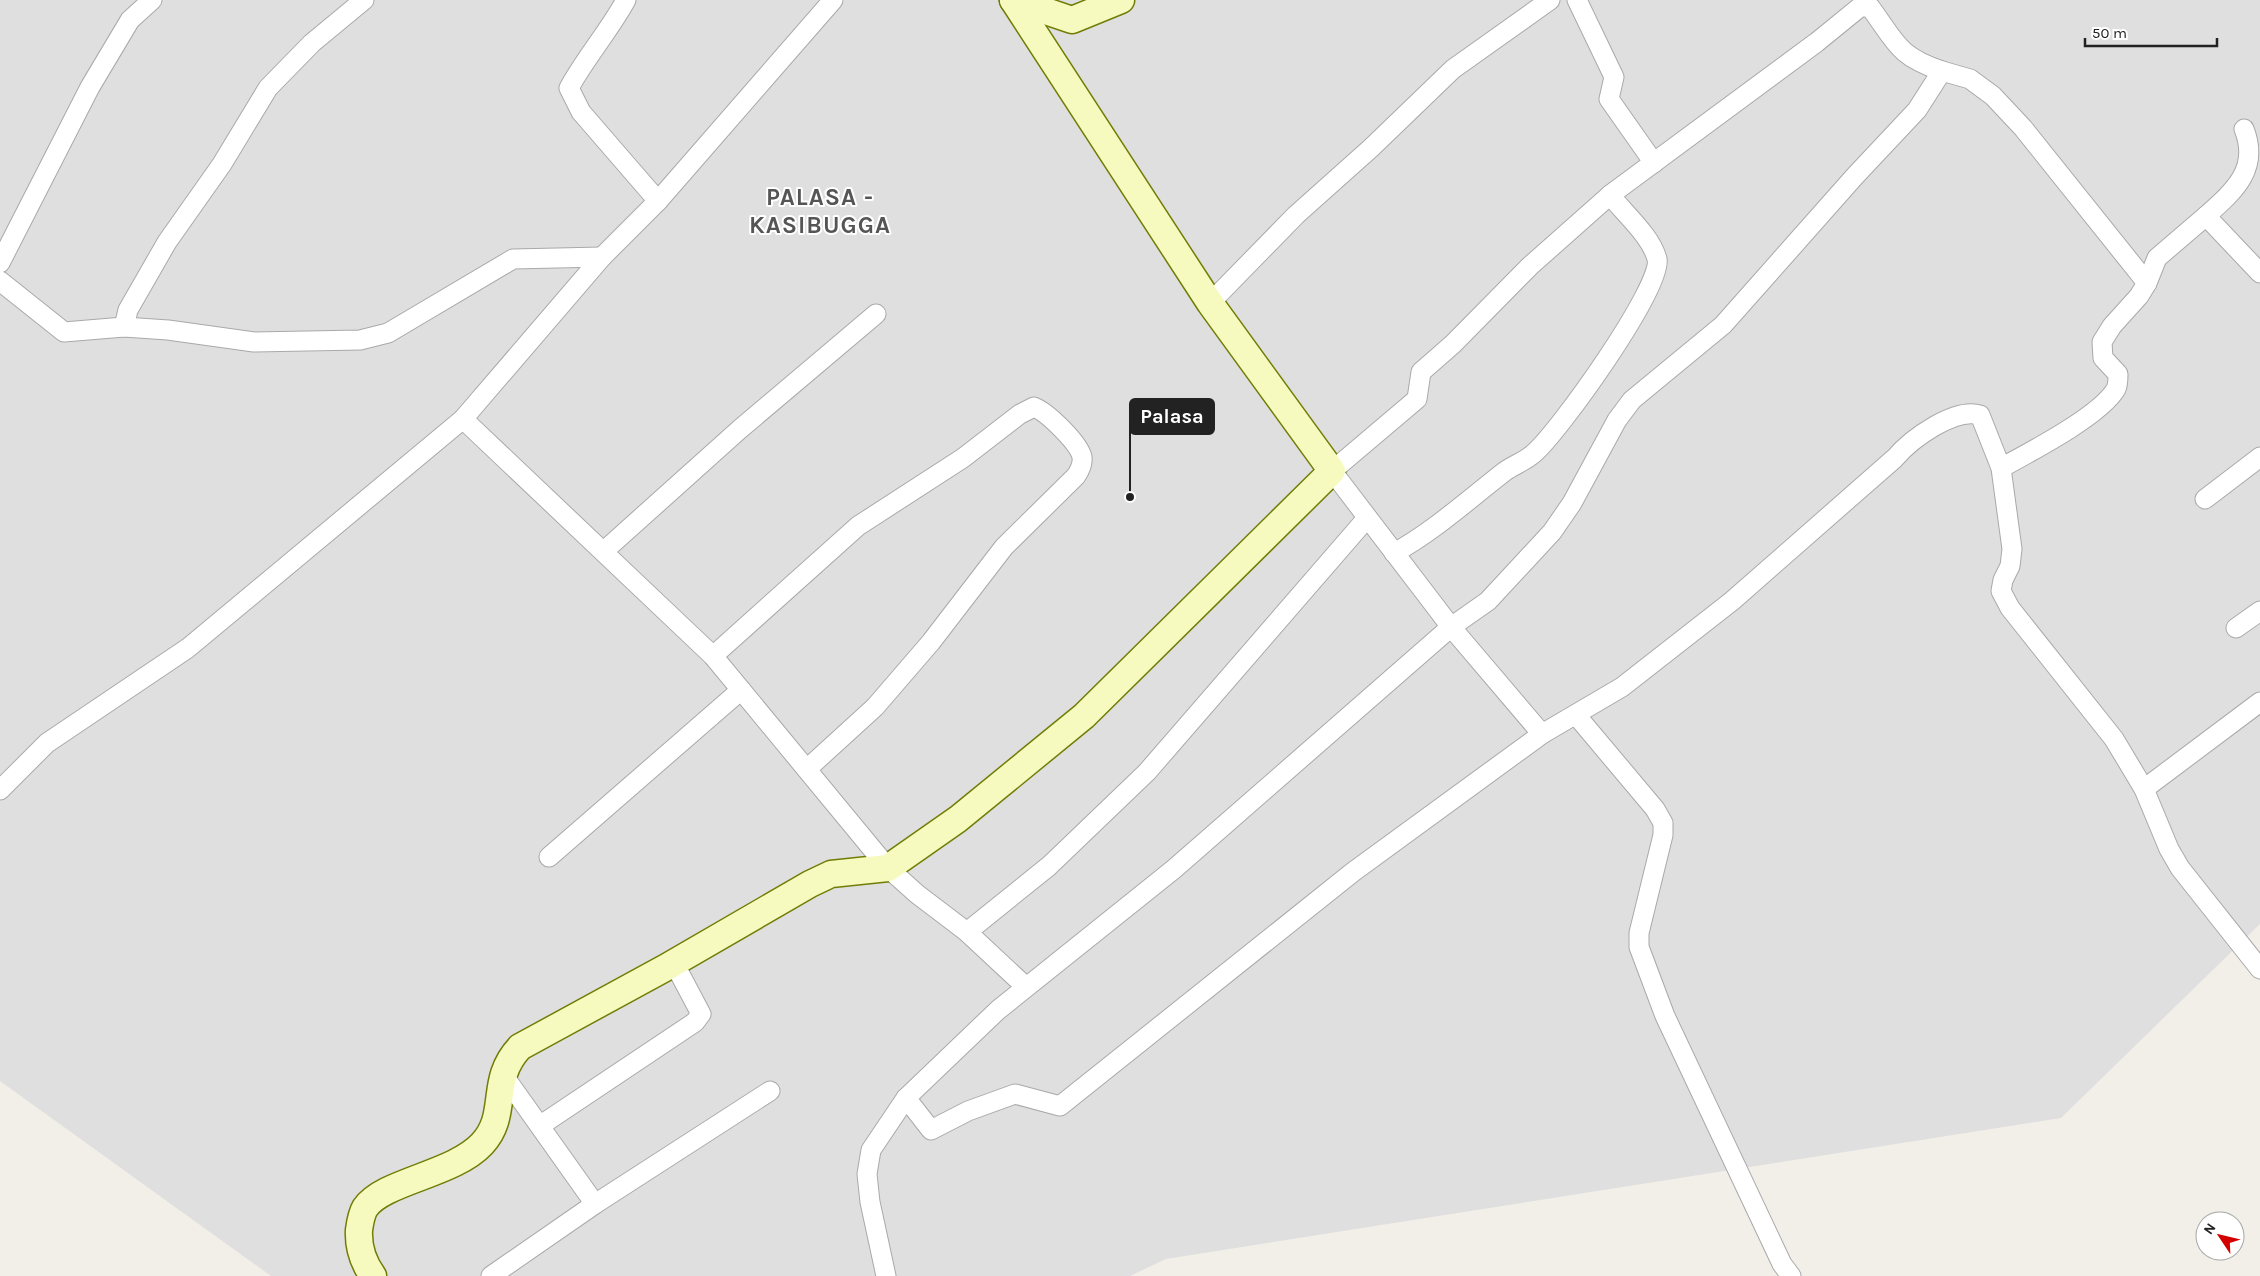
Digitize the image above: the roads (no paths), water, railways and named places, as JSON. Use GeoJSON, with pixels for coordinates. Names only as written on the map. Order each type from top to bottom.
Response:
{"type":"FeatureCollection","features":[{"type":"Feature","properties":{"kind":"main road"},"geometry":{"type":"LineString","coordinates":[[1013,0],[1072,20],[1121,0]]}},
{"type":"Feature","properties":{"kind":"main road"},"geometry":{"type":"LineString","coordinates":[[373,1276],[365,1264],[358,1242],[360,1224],[365,1208],[379,1196],[437,1173],[467,1157],[482,1144],[492,1130],[498,1112],[502,1073],[509,1058],[520,1047],[674,963],[810,884],[831,874],[888,868],[958,819],[1084,716],[1332,471],[1210,302],[1013,0]]}},
{"type":"Feature","properties":{"kind":"street"},"geometry":{"type":"LineString","coordinates":[[0,262],[90,87],[130,20],[152,0]]}},
{"type":"Feature","properties":{"kind":"street"},"geometry":{"type":"LineString","coordinates":[[124,327],[128,310],[167,242],[222,164],[268,88],[312,43],[364,0]]}},
{"type":"Feature","properties":{"kind":"street"},"geometry":{"type":"LineString","coordinates":[[626,0],[615,20],[584,61],[569,88],[581,112],[658,201]]}},
{"type":"Feature","properties":{"kind":"street"},"geometry":{"type":"LineString","coordinates":[[0,790],[47,743],[188,648],[463,419],[602,257],[658,201],[833,0]]}},
{"type":"Feature","properties":{"kind":"street"},"geometry":{"type":"LineString","coordinates":[[1210,302],[1296,215],[1371,148],[1453,69],[1550,0]]}},
{"type":"Feature","properties":{"kind":"street"},"geometry":{"type":"LineString","coordinates":[[1577,0],[1614,77],[1609,99],[1654,163]]}},
{"type":"Feature","properties":{"kind":"street"},"geometry":{"type":"LineString","coordinates":[[1542,734],[1451,627],[1332,471],[1417,399],[1421,372],[1453,344],[1530,266],[1610,195],[1817,42],[1860,6],[1870,7],[1903,53],[1921,64],[1970,79],[1993,96],[2023,128],[2147,283]]}},
{"type":"Feature","properties":{"kind":"street"},"geometry":{"type":"LineString","coordinates":[[886,1276],[870,1202],[867,1174],[871,1150],[906,1098],[998,1010],[1174,869],[1451,627],[1488,600],[1552,532],[1572,503],[1617,420],[1632,400],[1724,325],[1855,176],[1917,110],[1942,70]]}},
{"type":"Feature","properties":{"kind":"street"},"geometry":{"type":"LineString","coordinates":[[2001,468],[2063,432],[2106,401],[2117,388],[2118,374],[2103,358],[2102,342],[2112,326],[2139,296],[2147,283],[2157,258],[2228,196],[2249,168],[2250,141],[2244,128]]}},
{"type":"Feature","properties":{"kind":"street"},"geometry":{"type":"LineString","coordinates":[[1394,553],[1416,541],[1506,470],[1532,455],[1566,418],[1635,315],[1652,284],[1657,272],[1658,260],[1647,240],[1610,195]]}},
{"type":"Feature","properties":{"kind":"street"},"geometry":{"type":"LineString","coordinates":[[2206,216],[2260,273]]}},
{"type":"Feature","properties":{"kind":"street"},"geometry":{"type":"LineString","coordinates":[[3,289],[64,332],[124,327],[168,330],[254,342],[360,340],[388,333],[513,259],[602,257]]}},
{"type":"Feature","properties":{"kind":"street"},"geometry":{"type":"LineString","coordinates":[[604,551],[740,429],[876,314]]}},
{"type":"Feature","properties":{"kind":"street"},"geometry":{"type":"LineString","coordinates":[[713,656],[858,526],[963,458],[1020,414],[1034,407],[1043,411],[1067,435],[1082,456],[1081,468],[1076,476],[1004,547],[931,642],[875,707],[807,769]]}},
{"type":"Feature","properties":{"kind":"street"},"geometry":{"type":"LineString","coordinates":[[906,1098],[931,1130],[968,1111],[1015,1094],[1060,1106],[1353,872],[1542,734],[1622,687],[1732,601],[1895,458],[1907,444],[1927,430],[1971,412],[1980,415],[2001,468],[2012,549],[2010,566],[2003,580],[2001,591],[2010,608],[2114,739],[2144,789],[2168,849],[2180,868],[2260,969]]}},
{"type":"Feature","properties":{"kind":"street"},"geometry":{"type":"LineString","coordinates":[[463,419],[713,656],[888,868],[917,894],[967,932],[1026,987]]}},
{"type":"Feature","properties":{"kind":"street"},"geometry":{"type":"LineString","coordinates":[[2205,498],[2260,458]]}},
{"type":"Feature","properties":{"kind":"street"},"geometry":{"type":"LineString","coordinates":[[967,932],[1049,866],[1147,772],[1368,518]]}},
{"type":"Feature","properties":{"kind":"street"},"geometry":{"type":"LineString","coordinates":[[2236,628],[2260,611]]}},
{"type":"Feature","properties":{"kind":"street"},"geometry":{"type":"LineString","coordinates":[[548,857],[741,690]]}},
{"type":"Feature","properties":{"kind":"street"},"geometry":{"type":"LineString","coordinates":[[2144,789],[2260,702]]}},
{"type":"Feature","properties":{"kind":"street"},"geometry":{"type":"LineString","coordinates":[[1576,715],[1656,808],[1664,823],[1657,863],[1639,933],[1639,947],[1665,1016],[1716,1128],[1782,1264],[1791,1276]]}},
{"type":"Feature","properties":{"kind":"street"},"geometry":{"type":"LineString","coordinates":[[541,1125],[696,1022],[701,1014],[674,963]]}},
{"type":"Feature","properties":{"kind":"street"},"geometry":{"type":"LineString","coordinates":[[502,1073],[541,1125],[595,1204]]}},
{"type":"Feature","properties":{"kind":"street"},"geometry":{"type":"LineString","coordinates":[[491,1276],[595,1204],[770,1091]]}},
{"type":"Feature","properties":{"kind":"place","name":"Palasa"},"geometry":{"type":"Point","coordinates":[1130,497]}},
{"type":"Feature","properties":{"kind":"district","name":"PALASA - KASIBUGGA"},"geometry":{"type":"Point","coordinates":[820,211]}}]}
